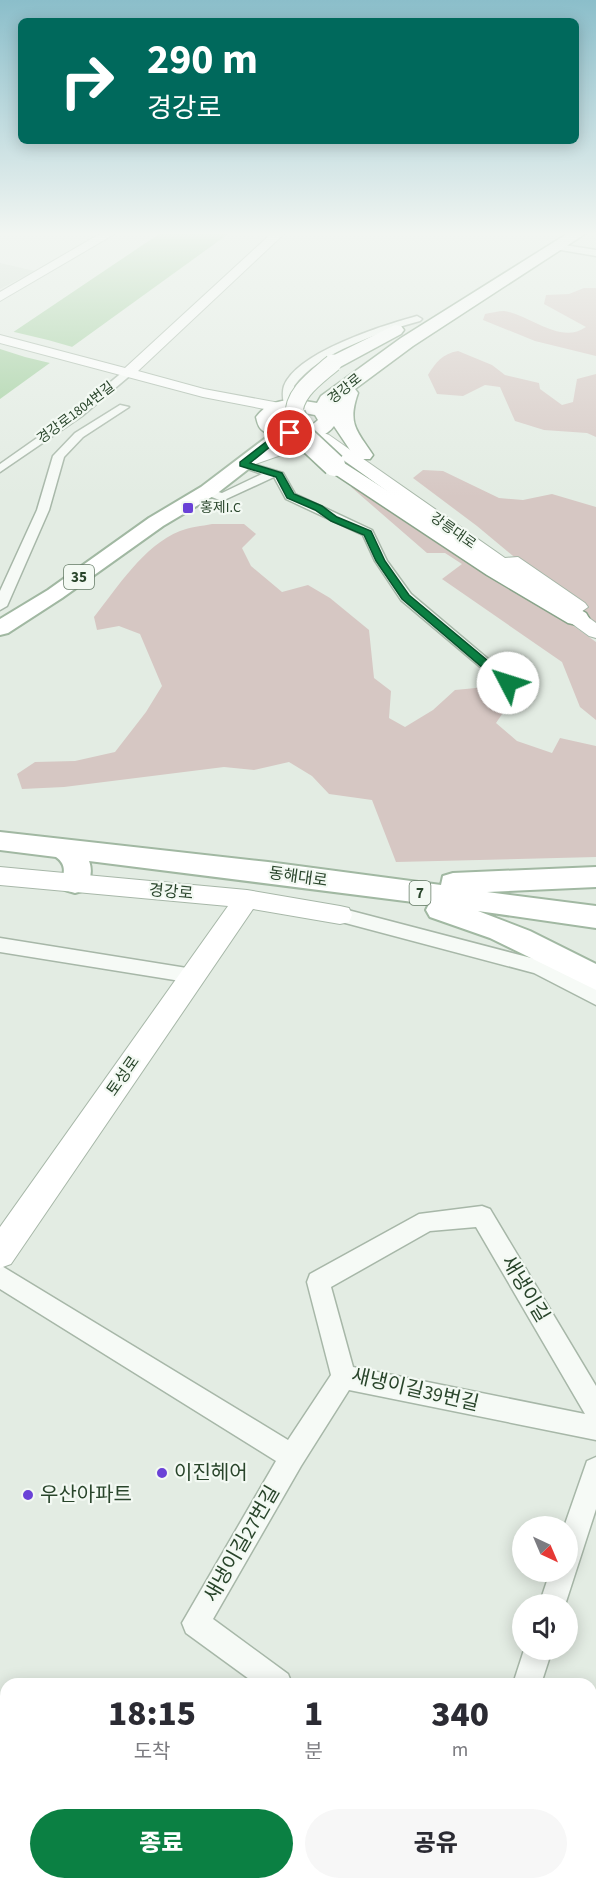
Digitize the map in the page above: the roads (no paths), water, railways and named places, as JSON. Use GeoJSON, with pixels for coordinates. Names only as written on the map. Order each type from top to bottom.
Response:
{"type":"FeatureCollection","features":[{"type":"Feature","properties":{"kind":"highway"},"geometry":{"type":"LineString","coordinates":[[415,320],[333,363],[309,382],[294,401],[293,420],[309,444],[338,459],[495,570],[590,623]]}},
{"type":"Feature","properties":{"kind":"highway","name":"경강로"},"geometry":{"type":"LineString","coordinates":[[282,412],[427,320]]}},
{"type":"Feature","properties":{"kind":"highway","name":"경강로"},"geometry":{"type":"LineString","coordinates":[[312,426],[328,400],[407,342],[442,320]]}},
{"type":"Feature","properties":{"kind":"highway"},"geometry":{"type":"LineString","coordinates":[[352,382],[341,412],[342,426],[363,455]]}},
{"type":"Feature","properties":{"kind":"highway"},"geometry":{"type":"LineString","coordinates":[[282,412],[312,426]]}},
{"type":"Feature","properties":{"kind":"highway"},"geometry":{"type":"LineString","coordinates":[[282,412],[312,426]]}},
{"type":"Feature","properties":{"kind":"main road","name":"경강로"},"geometry":{"type":"LineString","coordinates":[[156,522],[166,509],[264,437],[282,412]]}},
{"type":"Feature","properties":{"kind":"main road","name":"경강로"},"geometry":{"type":"LineString","coordinates":[[0,628],[55,594],[156,522],[208,491],[273,441],[312,426]]}},
{"type":"Feature","properties":{"kind":"main road","name":"동해대로"},"geometry":{"type":"LineString","coordinates":[[0,841],[256,871],[596,917]]}},
{"type":"Feature","properties":{"kind":"main road"},"geometry":{"type":"LineString","coordinates":[[61,848],[71,853],[78,863],[79,874],[75,883]]}},
{"type":"Feature","properties":{"kind":"main road"},"geometry":{"type":"LineString","coordinates":[[256,871],[471,884],[596,877]]}},
{"type":"Feature","properties":{"kind":"main road"},"geometry":{"type":"LineString","coordinates":[[256,871],[411,902],[467,917],[547,950],[596,978]]}},
{"type":"Feature","properties":{"kind":"street","name":"경강로1804번길"},"geometry":{"type":"LineString","coordinates":[[0,469],[85,408],[183,320]]}},
{"type":"Feature","properties":{"kind":"street"},"geometry":{"type":"LineString","coordinates":[[0,339],[203,393],[216,400],[282,412],[289,386],[299,371],[389,326],[412,320]]}},
{"type":"Feature","properties":{"kind":"street"},"geometry":{"type":"LineString","coordinates":[[0,606],[43,510],[59,456],[79,435],[123,407]]}},
{"type":"Feature","properties":{"kind":"street"},"geometry":{"type":"LineString","coordinates":[[79,435],[85,408]]}},
{"type":"Feature","properties":{"kind":"street"},"geometry":{"type":"LineString","coordinates":[[312,426],[338,459]]}},
{"type":"Feature","properties":{"kind":"street","name":"강릉대로"},"geometry":{"type":"LineString","coordinates":[[312,426],[363,455],[590,623]]}},
{"type":"Feature","properties":{"kind":"street"},"geometry":{"type":"LineString","coordinates":[[245,463],[282,447],[299,444],[338,459]]}},
{"type":"Feature","properties":{"kind":"street"},"geometry":{"type":"LineString","coordinates":[[245,463],[279,475],[290,496],[319,508],[334,519],[368,533],[381,561],[406,597],[508,683]]}},
{"type":"Feature","properties":{"kind":"street"},"geometry":{"type":"LineString","coordinates":[[208,491],[222,497],[273,473]]}},
{"type":"Feature","properties":{"kind":"street","name":"경강로"},"geometry":{"type":"LineString","coordinates":[[0,876],[247,899],[340,915]]}},
{"type":"Feature","properties":{"kind":"street","name":"토성로"},"geometry":{"type":"LineString","coordinates":[[0,1253],[247,899]]}},
{"type":"Feature","properties":{"kind":"street"},"geometry":{"type":"LineString","coordinates":[[340,915],[459,944],[539,967],[596,997]]}},
{"type":"Feature","properties":{"kind":"street"},"geometry":{"type":"LineString","coordinates":[[0,945],[193,976]]}},
{"type":"Feature","properties":{"kind":"street","name":"새냉이길"},"geometry":{"type":"LineString","coordinates":[[427,1221],[482,1216],[596,1409]]}},
{"type":"Feature","properties":{"kind":"street","name":"새냉이길39번길"},"geometry":{"type":"LineString","coordinates":[[427,1221],[318,1282],[344,1377],[596,1428]]}},
{"type":"Feature","properties":{"kind":"street"},"geometry":{"type":"LineString","coordinates":[[0,1276],[292,1457]]}},
{"type":"Feature","properties":{"kind":"street","name":"새냉이길27번길"},"geometry":{"type":"LineString","coordinates":[[270,1678],[196,1623],[292,1457],[344,1377]]}},
{"type":"Feature","properties":{"kind":"street"},"geometry":{"type":"LineString","coordinates":[[578,1525],[596,1470]]}},
{"type":"Feature","properties":{"kind":"street"},"geometry":{"type":"LineString","coordinates":[[529,1678],[535,1660]]}},
{"type":"Feature","properties":{"kind":"place","name":"홍제I.C"},"geometry":{"type":"Point","coordinates":[188,508]}},
{"type":"Feature","properties":{"kind":"place","name":"이진헤어"},"geometry":{"type":"Point","coordinates":[162,1473]}},
{"type":"Feature","properties":{"kind":"place","name":"우산아파트"},"geometry":{"type":"Point","coordinates":[28,1495]}}]}
